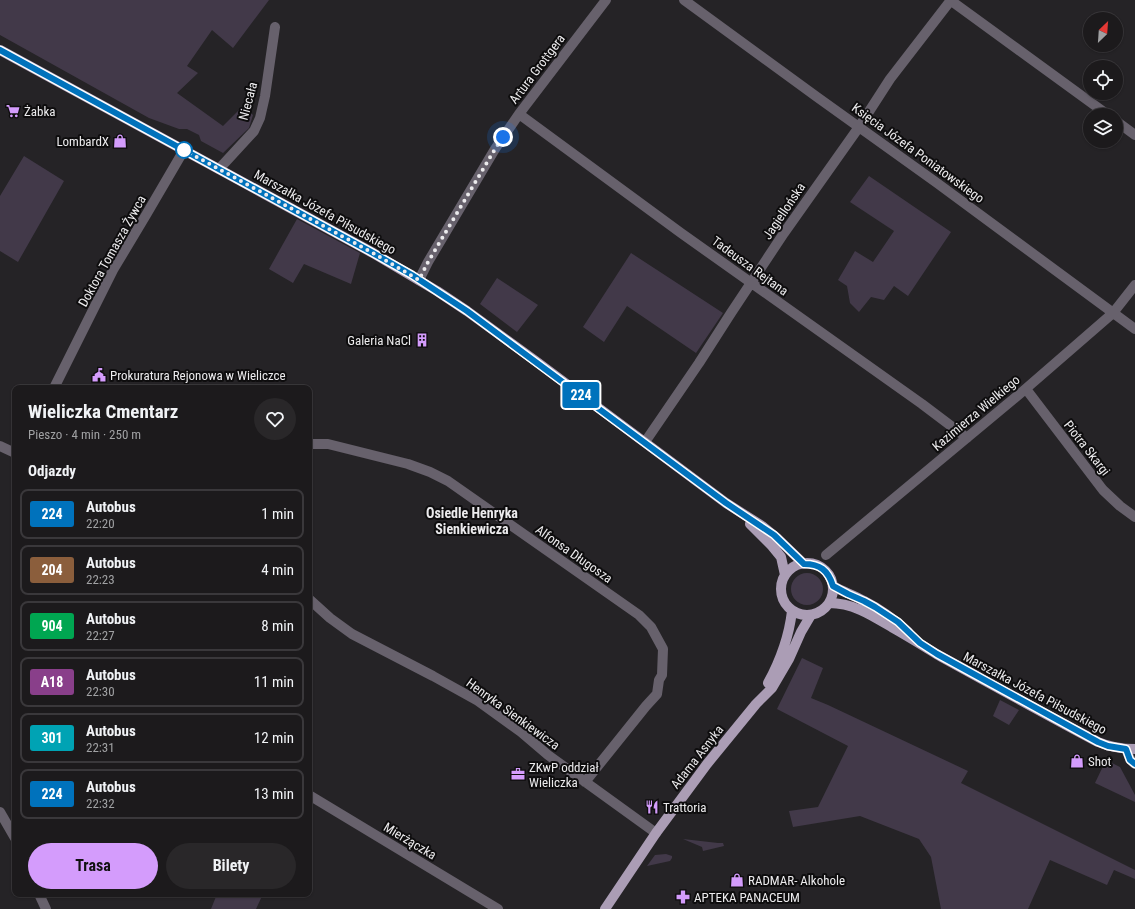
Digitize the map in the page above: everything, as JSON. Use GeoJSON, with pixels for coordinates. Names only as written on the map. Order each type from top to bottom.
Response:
{"type":"FeatureCollection","features":[{"type":"Feature","properties":{"kind":"main road","name":"Marszałka Józefa Piłsudskiego"},"geometry":{"type":"LineString","coordinates":[[0,50],[373,253],[419,280],[467,311],[644,442],[774,535],[804,564]]}},
{"type":"Feature","properties":{"kind":"main road","name":"Marszałka Józefa Piłsudskiego"},"geometry":{"type":"LineString","coordinates":[[736,509],[781,557],[785,575]]}},
{"type":"Feature","properties":{"kind":"main road"},"geometry":{"type":"LineString","coordinates":[[804,564],[820,566],[831,578],[833,586],[833,592],[829,603],[818,613],[811,615],[805,615],[792,611],[787,606],[781,594],[782,581],[785,575],[796,565],[804,564]]}},
{"type":"Feature","properties":{"kind":"main road","name":"Marszałka Józefa Piłsudskiego"},"geometry":{"type":"LineString","coordinates":[[833,586],[875,607],[898,622],[920,643]]}},
{"type":"Feature","properties":{"kind":"main road","name":"Marszałka Józefa Piłsudskiego"},"geometry":{"type":"LineString","coordinates":[[829,603],[838,603],[858,608],[988,683],[1098,742],[1108,746],[1130,749]]}},
{"type":"Feature","properties":{"kind":"main road","name":"Adama Asnyka"},"geometry":{"type":"LineString","coordinates":[[757,703],[782,654],[790,627],[792,611]]}},
{"type":"Feature","properties":{"kind":"main road","name":"Adama Asnyka"},"geometry":{"type":"LineString","coordinates":[[605,909],[656,833],[707,764],[757,703],[772,688],[811,615]]}},
{"type":"Feature","properties":{"kind":"street","name":"Artura Grottgera"},"geometry":{"type":"LineString","coordinates":[[419,280],[428,262],[495,149],[519,114],[606,0]]}},
{"type":"Feature","properties":{"kind":"street","name":"Księcia Józefa Poniatowskiego"},"geometry":{"type":"LineString","coordinates":[[684,0],[948,191],[1135,329]]}},
{"type":"Feature","properties":{"kind":"street","name":"Jagiellońska"},"geometry":{"type":"LineString","coordinates":[[644,442],[700,363],[731,313],[890,79],[951,0]]}},
{"type":"Feature","properties":{"kind":"street"},"geometry":{"type":"LineString","coordinates":[[951,0],[1098,108]]}},
{"type":"Feature","properties":{"kind":"street","name":"Niecała"},"geometry":{"type":"LineString","coordinates":[[219,169],[254,131],[260,118],[265,96],[275,27]]}},
{"type":"Feature","properties":{"kind":"street","name":"Tadeusza Rejtana"},"geometry":{"type":"LineString","coordinates":[[519,114],[563,148],[922,404],[967,438]]}},
{"type":"Feature","properties":{"kind":"street"},"geometry":{"type":"LineString","coordinates":[[1123,126],[1135,135]]}},
{"type":"Feature","properties":{"kind":"street","name":"Doktora Tomasza Żywca"},"geometry":{"type":"LineString","coordinates":[[55,385],[113,270],[184,150]]}},
{"type":"Feature","properties":{"kind":"street","name":"Kazimierza Wielkiego"},"geometry":{"type":"LineString","coordinates":[[826,555],[1026,389],[1113,313],[1135,285]]}},
{"type":"Feature","properties":{"kind":"street","name":"Piotra Skargi"},"geometry":{"type":"LineString","coordinates":[[1026,389],[1103,490],[1120,506],[1135,516]]}},
{"type":"Feature","properties":{"kind":"street","name":"Alfonsa Długosza"},"geometry":{"type":"LineString","coordinates":[[312,444],[328,444],[408,464],[430,472],[448,481],[640,615],[651,627],[663,649],[662,675],[659,680],[657,694],[585,782]]}},
{"type":"Feature","properties":{"kind":"street"},"geometry":{"type":"LineString","coordinates":[[0,446],[12,452]]}},
{"type":"Feature","properties":{"kind":"street","name":"Henryka Sienkiewicza"},"geometry":{"type":"LineString","coordinates":[[312,602],[330,618],[352,634],[478,701],[521,732],[548,755],[656,833]]}},
{"type":"Feature","properties":{"kind":"street","name":"Marszałka Józefa Piłsudskiego"},"geometry":{"type":"LineString","coordinates":[[1130,749],[1130,760],[1135,764]]}},
{"type":"Feature","properties":{"kind":"street","name":"Mierżączka"},"geometry":{"type":"LineString","coordinates":[[312,797],[498,909]]}},
{"type":"Feature","properties":{"kind":"street"},"geometry":{"type":"LineString","coordinates":[[0,812],[12,833]]}},
{"type":"Feature","properties":{"kind":"street"},"geometry":{"type":"LineString","coordinates":[[41,897],[46,909]]}},
{"type":"Feature","properties":{"kind":"shaded area"},"geometry":{"type":"Polygon","coordinates":[[[0,0],[269,0],[233,48],[212,30],[187,66],[198,73],[177,93],[223,126],[243,106],[253,115],[249,128],[223,153],[201,141],[199,135],[187,129],[179,129],[149,118],[0,35],[0,0]]]}},
{"type":"Feature","properties":{"kind":"shaded area"},"geometry":{"type":"Polygon","coordinates":[[[24,156],[64,181],[18,262],[0,251],[0,196],[24,156]]]}},
{"type":"Feature","properties":{"kind":"shaded area"},"geometry":{"type":"Polygon","coordinates":[[[869,176],[951,232],[908,296],[894,286],[884,300],[871,297],[859,312],[850,303],[847,286],[838,280],[855,251],[873,262],[894,231],[850,202],[869,176]]]}},
{"type":"Feature","properties":{"kind":"shaded area"},"geometry":{"type":"Polygon","coordinates":[[[297,219],[360,253],[351,284],[304,264],[293,283],[269,269],[297,219]]]}},
{"type":"Feature","properties":{"kind":"shaded area"},"geometry":{"type":"Polygon","coordinates":[[[631,253],[723,313],[696,353],[627,306],[604,342],[583,327],[631,253]]]}},
{"type":"Feature","properties":{"kind":"shaded area"},"geometry":{"type":"Polygon","coordinates":[[[497,278],[538,305],[517,332],[480,304],[497,278]]]}},
{"type":"Feature","properties":{"kind":"shaded area"},"geometry":{"type":"Polygon","coordinates":[[[804,573],[810,573],[819,577],[823,589],[819,601],[810,605],[804,605],[795,601],[791,592],[791,586],[795,577],[804,573]]]}},
{"type":"Feature","properties":{"kind":"shaded area"},"geometry":{"type":"Polygon","coordinates":[[[802,658],[823,668],[811,698],[968,771],[961,783],[1135,870],[1135,879],[1114,870],[1107,885],[1050,860],[1028,909],[941,909],[931,857],[919,839],[860,816],[793,827],[789,811],[818,807],[848,746],[777,709],[802,658]]]}},
{"type":"Feature","properties":{"kind":"shaded area"},"geometry":{"type":"Polygon","coordinates":[[[1000,700],[1019,710],[1009,725],[993,716],[1000,700]]]}},
{"type":"Feature","properties":{"kind":"shaded area"},"geometry":{"type":"Polygon","coordinates":[[[1106,760],[1120,767],[1135,795],[1135,802],[1095,783],[1106,760]]]}},
{"type":"Feature","properties":{"kind":"shaded area"},"geometry":{"type":"Polygon","coordinates":[[[683,839],[723,843],[724,846],[703,851],[702,847],[683,839]]]}},
{"type":"Feature","properties":{"kind":"shaded area"},"geometry":{"type":"Polygon","coordinates":[[[666,854],[672,856],[670,861],[647,866],[655,855],[666,854]]]}},
{"type":"Feature","properties":{"kind":"shaded area"},"geometry":{"type":"Polygon","coordinates":[[[216,897],[262,897],[256,909],[211,909],[216,897]]]}},
{"type":"Feature","properties":{"kind":"bus line","name":"224"},"geometry":{"type":"LineString","coordinates":[[0,50],[412,275],[467,311],[726,503],[762,526],[804,564],[820,566],[831,578],[833,586],[875,607],[898,622],[920,643],[937,654],[1098,742],[1108,746],[1126,749],[1130,760],[1135,764]]}},
{"type":"Feature","properties":{"kind":"place","name":"Żabka"},"geometry":{"type":"Point","coordinates":[13,111]}},
{"type":"Feature","properties":{"kind":"place","name":"LombardX"},"geometry":{"type":"Point","coordinates":[120,141]}},
{"type":"Feature","properties":{"kind":"place","name":"Galeria NaCl"},"geometry":{"type":"Point","coordinates":[422,340]}},
{"type":"Feature","properties":{"kind":"place","name":"Prokuratura Rejonowa w Wieliczce"},"geometry":{"type":"Point","coordinates":[99,375]}},
{"type":"Feature","properties":{"kind":"place","name":"Shot"},"geometry":{"type":"Point","coordinates":[1077,761]}},
{"type":"Feature","properties":{"kind":"place","name":"ZKwP oddział Wieliczka"},"geometry":{"type":"Point","coordinates":[518,774]}},
{"type":"Feature","properties":{"kind":"place","name":"Trattoria"},"geometry":{"type":"Point","coordinates":[652,807]}},
{"type":"Feature","properties":{"kind":"place","name":"RADMAR- Alkohole"},"geometry":{"type":"Point","coordinates":[737,880]}},
{"type":"Feature","properties":{"kind":"place","name":"APTEKA PANACEUM"},"geometry":{"type":"Point","coordinates":[683,897]}},
{"type":"Feature","properties":{"kind":"district","name":"Osiedle Henryka Sienkiewicza"},"geometry":{"type":"Point","coordinates":[472,522]}},
{"type":"Feature","properties":{"kind":"route"},"geometry":{"type":"LineString","coordinates":[[184,150],[373,253],[419,280],[443,236],[503,137]]}}]}
